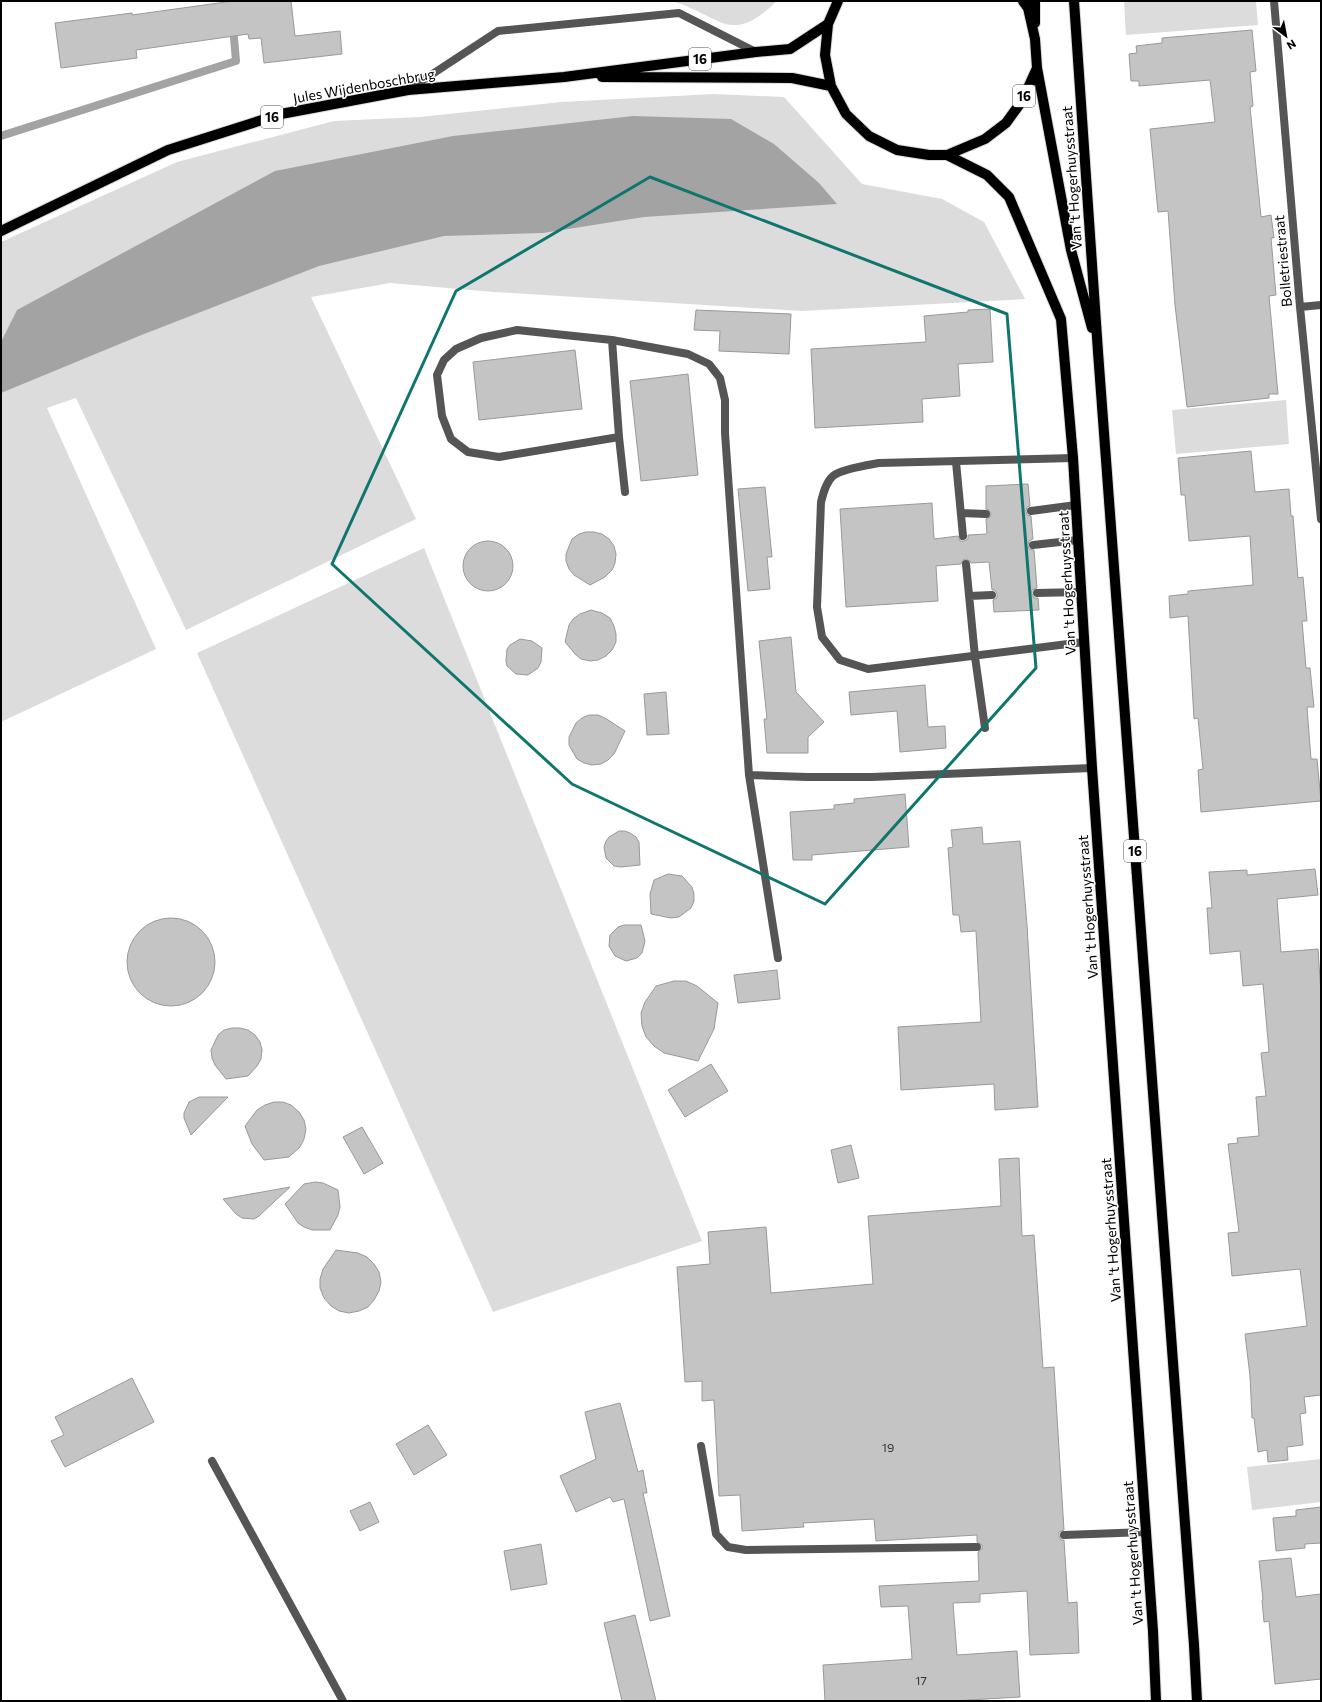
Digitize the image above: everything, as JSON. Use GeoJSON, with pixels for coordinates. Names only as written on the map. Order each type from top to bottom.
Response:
{"type":"FeatureCollection","features":[{"type":"Feature","properties":{"kind":"main road","name":"16"},"geometry":{"type":"LineString","coordinates":[[838,1],[828,24],[825,55],[831,86],[846,114],[869,136],[897,150],[929,155],[947,155],[985,139],[1006,123],[1022,101],[1037,68],[1035,39],[1028,8],[1023,1]]}},
{"type":"Feature","properties":{"kind":"main road"},"geometry":{"type":"LineString","coordinates":[[1035,1],[1035,39]]}},
{"type":"Feature","properties":{"kind":"main road","name":"Van 't Hogerhuysstraat"},"geometry":{"type":"LineString","coordinates":[[1074,1],[1098,352],[1193,1629],[1197,1701]]}},
{"type":"Feature","properties":{"kind":"main road","name":"Jules Wijdenboschbrug"},"geometry":{"type":"LineString","coordinates":[[1,231],[168,150],[281,114],[408,90],[564,77],[756,52],[790,49],[828,24]]}},
{"type":"Feature","properties":{"kind":"main road","name":"Van 't Hogerhuysstraat"},"geometry":{"type":"LineString","coordinates":[[1037,68],[1071,250],[1098,352]]}},
{"type":"Feature","properties":{"kind":"main road","name":"Jules Wijdenboschbrug"},"geometry":{"type":"LineString","coordinates":[[564,77],[792,78],[831,86]]}},
{"type":"Feature","properties":{"kind":"main road","name":"Van 't Hogerhuysstraat"},"geometry":{"type":"LineString","coordinates":[[947,155],[987,175],[1009,197],[1061,319],[1073,458],[1092,768],[1146,1532],[1156,1701]]}},
{"type":"Feature","properties":{"kind":"street","name":"Bolletriestraat"},"geometry":{"type":"LineString","coordinates":[[1274,1],[1300,307],[1321,519]]}},
{"type":"Feature","properties":{"kind":"street"},"geometry":{"type":"LineString","coordinates":[[408,90],[498,31],[679,13],[756,52]]}},
{"type":"Feature","properties":{"kind":"street"},"geometry":{"type":"LineString","coordinates":[[1300,307],[1321,305]]}},
{"type":"Feature","properties":{"kind":"street"},"geometry":{"type":"LineString","coordinates":[[619,437],[498,457],[468,452],[452,439],[442,416],[437,375],[444,360],[456,349],[481,338],[517,330],[612,340],[688,354],[709,364],[720,378],[725,400],[726,440],[749,775],[778,958]]}},
{"type":"Feature","properties":{"kind":"street"},"geometry":{"type":"LineString","coordinates":[[612,340],[619,437],[625,492]]}},
{"type":"Feature","properties":{"kind":"street"},"geometry":{"type":"LineString","coordinates":[[1073,458],[879,463],[850,469],[833,476],[824,489],[821,502],[817,607],[822,638],[840,660],[868,669],[975,657],[1084,642]]}},
{"type":"Feature","properties":{"kind":"street"},"geometry":{"type":"LineString","coordinates":[[956,462],[963,536]]}},
{"type":"Feature","properties":{"kind":"street"},"geometry":{"type":"LineString","coordinates":[[1031,511],[1076,506]]}},
{"type":"Feature","properties":{"kind":"street"},"geometry":{"type":"LineString","coordinates":[[960,513],[986,514]]}},
{"type":"Feature","properties":{"kind":"street"},"geometry":{"type":"LineString","coordinates":[[1033,545],[1078,540]]}},
{"type":"Feature","properties":{"kind":"street"},"geometry":{"type":"LineString","coordinates":[[966,564],[975,657],[986,728]]}},
{"type":"Feature","properties":{"kind":"street"},"geometry":{"type":"LineString","coordinates":[[1037,593],[1081,592]]}},
{"type":"Feature","properties":{"kind":"street"},"geometry":{"type":"LineString","coordinates":[[969,596],[992,595]]}},
{"type":"Feature","properties":{"kind":"street"},"geometry":{"type":"LineString","coordinates":[[749,775],[807,778],[872,777],[1092,768]]}},
{"type":"Feature","properties":{"kind":"street"},"geometry":{"type":"LineString","coordinates":[[701,1446],[716,1534],[728,1547],[746,1550],[977,1547]]}},
{"type":"Feature","properties":{"kind":"street"},"geometry":{"type":"LineString","coordinates":[[212,1461],[343,1701]]}},
{"type":"Feature","properties":{"kind":"street"},"geometry":{"type":"LineString","coordinates":[[1064,1535],[1146,1532]]}},
{"type":"Feature","properties":{"kind":"highlighted area"},"geometry":{"type":"Polygon","coordinates":[[[650,177],[1007,314],[1036,668],[825,904],[572,784],[332,564],[456,291],[650,177]]]}},
{"type":"Feature","properties":{"kind":"shaded area"},"geometry":{"type":"Polygon","coordinates":[[[671,1],[777,1],[761,15],[747,23],[735,25],[724,24],[688,7],[671,1]]]}},
{"type":"Feature","properties":{"kind":"shaded area"},"geometry":{"type":"Polygon","coordinates":[[[1124,1],[1256,1],[1258,25],[1126,35],[1124,1]]]}},
{"type":"Feature","properties":{"kind":"shaded area"},"geometry":{"type":"Polygon","coordinates":[[[714,94],[784,97],[862,184],[942,199],[984,222],[1025,299],[802,311],[494,292],[390,283],[311,297],[416,519],[186,630],[76,398],[47,408],[156,649],[1,722],[1,242],[177,162],[334,121],[420,117],[561,102],[714,94]]]}},
{"type":"Feature","properties":{"kind":"shaded area"},"geometry":{"type":"Polygon","coordinates":[[[633,116],[731,119],[774,144],[819,183],[837,204],[644,217],[543,233],[444,236],[319,266],[139,336],[1,393],[1,342],[17,310],[275,171],[453,136],[633,116]]]}},
{"type":"Feature","properties":{"kind":"shaded area"},"geometry":{"type":"Polygon","coordinates":[[[1286,400],[1289,444],[1176,454],[1172,410],[1286,400]]]}},
{"type":"Feature","properties":{"kind":"shaded area"},"geometry":{"type":"Polygon","coordinates":[[[424,548],[702,1241],[493,1312],[197,653],[424,548]]]}},
{"type":"Feature","properties":{"kind":"shaded area"},"geometry":{"type":"Polygon","coordinates":[[[1321,1459],[1321,1502],[1252,1510],[1247,1467],[1321,1459]]]}},
{"type":"Feature","properties":{"kind":"building"},"geometry":{"type":"Polygon","coordinates":[[[233,1],[291,1],[295,36],[340,31],[342,54],[264,63],[261,38],[249,39],[248,34],[136,50],[137,58],[61,68],[55,23],[132,13],[132,15],[233,1]]]}},
{"type":"Feature","properties":{"kind":"building"},"geometry":{"type":"Polygon","coordinates":[[[1252,30],[1256,71],[1250,72],[1253,106],[1250,107],[1261,217],[1271,215],[1274,238],[1271,238],[1276,295],[1269,296],[1278,394],[1269,394],[1269,398],[1187,407],[1175,305],[1168,211],[1158,212],[1150,129],[1215,122],[1210,80],[1139,86],[1139,81],[1131,81],[1129,54],[1137,53],[1136,46],[1162,43],[1162,38],[1252,30]]]}},
{"type":"Feature","properties":{"kind":"building"},"geometry":{"type":"Polygon","coordinates":[[[990,309],[993,362],[958,364],[960,396],[922,399],[923,422],[815,428],[811,349],[926,342],[924,316],[968,312],[968,310],[990,309]]]}},
{"type":"Feature","properties":{"kind":"building"},"geometry":{"type":"Polygon","coordinates":[[[696,310],[791,314],[789,354],[719,351],[720,331],[694,330],[696,310]]]}},
{"type":"Feature","properties":{"kind":"building"},"geometry":{"type":"Polygon","coordinates":[[[575,350],[582,409],[479,420],[473,362],[575,350]]]}},
{"type":"Feature","properties":{"kind":"building"},"geometry":{"type":"Polygon","coordinates":[[[688,374],[698,475],[641,481],[630,381],[688,374]]]}},
{"type":"Feature","properties":{"kind":"building"},"geometry":{"type":"Polygon","coordinates":[[[1251,451],[1255,492],[1289,489],[1291,516],[1293,516],[1298,578],[1303,577],[1307,621],[1302,621],[1306,668],[1310,668],[1314,707],[1307,707],[1311,759],[1317,759],[1321,801],[1201,812],[1198,770],[1203,769],[1198,718],[1194,719],[1188,616],[1170,618],[1169,596],[1188,594],[1188,591],[1253,585],[1250,536],[1189,541],[1185,495],[1181,495],[1178,458],[1251,451]]]}},
{"type":"Feature","properties":{"kind":"building"},"geometry":{"type":"Polygon","coordinates":[[[1028,484],[1030,506],[1027,507],[1026,511],[1027,515],[1031,516],[1033,539],[1029,541],[1028,545],[1029,549],[1034,550],[1037,588],[1032,590],[1032,594],[1034,598],[1038,598],[1039,610],[994,612],[993,600],[997,598],[997,594],[995,590],[992,590],[989,562],[971,563],[966,559],[963,560],[961,564],[936,566],[938,601],[846,607],[840,509],[932,503],[934,539],[958,536],[960,541],[964,541],[968,539],[968,535],[987,534],[986,519],[990,517],[991,514],[989,510],[986,509],[986,486],[1028,484]]]}},
{"type":"Feature","properties":{"kind":"building"},"geometry":{"type":"Polygon","coordinates":[[[765,487],[772,557],[767,557],[770,589],[748,591],[738,489],[765,487]]]}},
{"type":"Feature","properties":{"kind":"building"},"geometry":{"type":"Polygon","coordinates":[[[586,532],[602,534],[609,539],[614,546],[616,554],[615,563],[612,570],[605,577],[590,585],[574,575],[569,569],[566,561],[566,554],[572,539],[579,534],[586,532]]]}},
{"type":"Feature","properties":{"kind":"building"},"geometry":{"type":"Polygon","coordinates":[[[488,541],[497,543],[506,548],[511,557],[513,566],[511,575],[506,584],[497,589],[488,591],[479,589],[470,584],[465,575],[463,566],[465,557],[470,548],[479,543],[488,541]]]}},
{"type":"Feature","properties":{"kind":"building"},"geometry":{"type":"Polygon","coordinates":[[[591,610],[602,613],[610,618],[616,634],[616,642],[612,650],[606,656],[598,660],[590,661],[581,659],[565,642],[569,625],[573,619],[580,614],[591,610]]]}},
{"type":"Feature","properties":{"kind":"building"},"geometry":{"type":"Polygon","coordinates":[[[791,637],[796,692],[824,722],[808,737],[808,753],[767,753],[764,719],[767,719],[759,641],[791,637]]]}},
{"type":"Feature","properties":{"kind":"building"},"geometry":{"type":"Polygon","coordinates":[[[520,639],[532,641],[542,648],[541,662],[538,668],[528,675],[516,674],[507,666],[507,649],[510,645],[520,639]]]}},
{"type":"Feature","properties":{"kind":"building"},"geometry":{"type":"Polygon","coordinates":[[[925,685],[928,727],[945,726],[946,748],[900,752],[897,711],[851,715],[849,692],[925,685]]]}},
{"type":"Feature","properties":{"kind":"building"},"geometry":{"type":"Polygon","coordinates":[[[666,692],[669,734],[647,735],[644,694],[666,692]]]}},
{"type":"Feature","properties":{"kind":"building"},"geometry":{"type":"Polygon","coordinates":[[[589,715],[598,715],[605,718],[625,731],[614,754],[601,764],[592,765],[577,759],[569,745],[569,737],[576,723],[589,715]]]}},
{"type":"Feature","properties":{"kind":"building"},"geometry":{"type":"Polygon","coordinates":[[[905,794],[909,847],[812,855],[812,860],[793,860],[790,812],[834,809],[834,805],[854,803],[854,799],[905,794]]]}},
{"type":"Feature","properties":{"kind":"building"},"geometry":{"type":"Polygon","coordinates":[[[982,827],[983,844],[1020,841],[1027,925],[1038,1107],[995,1110],[994,1084],[901,1090],[898,1027],[981,1022],[976,931],[961,932],[959,915],[953,915],[948,848],[953,847],[951,830],[982,827]]]}},
{"type":"Feature","properties":{"kind":"building"},"geometry":{"type":"Polygon","coordinates":[[[619,831],[625,831],[636,837],[639,842],[640,865],[621,867],[614,866],[606,858],[604,847],[606,841],[609,837],[619,831]]]}},
{"type":"Feature","properties":{"kind":"building"},"geometry":{"type":"Polygon","coordinates":[[[1315,869],[1318,895],[1277,899],[1281,952],[1318,949],[1321,994],[1321,1395],[1304,1397],[1306,1413],[1300,1414],[1303,1445],[1287,1447],[1288,1460],[1268,1462],[1267,1450],[1258,1452],[1254,1418],[1252,1418],[1250,1376],[1245,1334],[1307,1326],[1300,1269],[1232,1276],[1228,1233],[1239,1232],[1228,1144],[1238,1143],[1237,1138],[1259,1136],[1256,1097],[1266,1096],[1261,1053],[1269,1052],[1263,984],[1243,986],[1240,951],[1210,954],[1207,908],[1212,908],[1209,872],[1247,870],[1247,875],[1315,869]]]}},
{"type":"Feature","properties":{"kind":"building"},"geometry":{"type":"Polygon","coordinates":[[[668,874],[682,876],[692,887],[694,894],[694,901],[691,908],[679,917],[671,918],[651,914],[650,894],[654,880],[668,874]]]}},
{"type":"Feature","properties":{"kind":"building"},"geometry":{"type":"Polygon","coordinates":[[[171,918],[188,921],[196,925],[208,937],[212,945],[215,962],[212,979],[208,987],[196,999],[188,1003],[171,1006],[154,1003],[146,999],[134,987],[130,979],[127,962],[130,945],[134,937],[146,925],[154,921],[171,918]]]}},
{"type":"Feature","properties":{"kind":"building"},"geometry":{"type":"Polygon","coordinates":[[[624,925],[641,925],[645,941],[642,953],[637,958],[626,961],[615,956],[609,946],[610,935],[618,927],[624,925]]]}},
{"type":"Feature","properties":{"kind":"building"},"geometry":{"type":"Polygon","coordinates":[[[777,970],[780,999],[738,1003],[734,975],[777,970]]]}},
{"type":"Feature","properties":{"kind":"building"},"geometry":{"type":"Polygon","coordinates":[[[674,981],[686,981],[697,986],[718,1003],[714,1029],[698,1061],[664,1053],[654,1046],[646,1037],[642,1026],[641,1013],[645,1002],[656,986],[674,981]]]}},
{"type":"Feature","properties":{"kind":"building"},"geometry":{"type":"Polygon","coordinates":[[[232,1028],[248,1030],[255,1035],[260,1042],[262,1050],[261,1059],[248,1076],[226,1079],[215,1065],[211,1050],[218,1035],[224,1030],[232,1028]]]}},
{"type":"Feature","properties":{"kind":"building"},"geometry":{"type":"Polygon","coordinates":[[[711,1064],[728,1091],[685,1117],[668,1090],[711,1064]]]}},
{"type":"Feature","properties":{"kind":"building"},"geometry":{"type":"Polygon","coordinates":[[[199,1097],[228,1097],[191,1135],[184,1118],[184,1113],[189,1102],[199,1097]]]}},
{"type":"Feature","properties":{"kind":"building"},"geometry":{"type":"Polygon","coordinates":[[[274,1102],[283,1102],[291,1105],[299,1112],[304,1120],[306,1129],[304,1139],[300,1147],[289,1157],[264,1160],[252,1144],[245,1126],[257,1110],[274,1102]]]}},
{"type":"Feature","properties":{"kind":"building"},"geometry":{"type":"Polygon","coordinates":[[[362,1127],[383,1163],[364,1174],[343,1137],[362,1127]]]}},
{"type":"Feature","properties":{"kind":"building"},"geometry":{"type":"Polygon","coordinates":[[[851,1145],[859,1178],[838,1183],[831,1150],[851,1145]]]}},
{"type":"Feature","properties":{"kind":"building"},"geometry":{"type":"Polygon","coordinates":[[[1019,1158],[1022,1236],[1034,1235],[1043,1368],[1054,1367],[1064,1530],[1059,1532],[1059,1536],[1061,1540],[1064,1540],[1068,1603],[1077,1602],[1079,1653],[1030,1655],[1027,1591],[980,1594],[980,1602],[953,1603],[957,1655],[1017,1651],[1020,1697],[953,1701],[825,1701],[823,1665],[912,1659],[908,1606],[881,1607],[879,1586],[979,1581],[978,1552],[982,1549],[982,1545],[977,1542],[977,1535],[876,1541],[874,1519],[803,1523],[804,1527],[742,1531],[740,1495],[719,1496],[714,1400],[702,1401],[702,1381],[685,1382],[677,1267],[710,1264],[708,1232],[766,1227],[771,1293],[873,1284],[868,1216],[1001,1206],[999,1159],[1019,1158]]]}},
{"type":"Feature","properties":{"kind":"building"},"geometry":{"type":"Polygon","coordinates":[[[315,1182],[323,1183],[338,1190],[340,1207],[338,1215],[330,1230],[312,1230],[304,1227],[298,1223],[285,1204],[304,1184],[315,1182]]]}},
{"type":"Feature","properties":{"kind":"building"},"geometry":{"type":"Polygon","coordinates":[[[290,1187],[254,1219],[242,1218],[236,1214],[223,1199],[290,1187]]]}},
{"type":"Feature","properties":{"kind":"building"},"geometry":{"type":"Polygon","coordinates":[[[336,1250],[358,1253],[367,1257],[379,1272],[381,1282],[379,1291],[368,1307],[349,1313],[339,1311],[331,1306],[324,1298],[320,1288],[320,1279],[323,1269],[336,1250]]]}},
{"type":"Feature","properties":{"kind":"building"},"geometry":{"type":"Polygon","coordinates":[[[132,1378],[154,1422],[65,1467],[51,1441],[64,1435],[55,1417],[132,1378]]]}},
{"type":"Feature","properties":{"kind":"building"},"geometry":{"type":"Polygon","coordinates":[[[620,1403],[638,1472],[643,1470],[647,1493],[643,1493],[670,1616],[650,1621],[624,1499],[613,1502],[610,1497],[576,1512],[560,1476],[596,1459],[585,1412],[620,1403]]]}},
{"type":"Feature","properties":{"kind":"building"},"geometry":{"type":"Polygon","coordinates":[[[428,1425],[447,1455],[414,1475],[396,1444],[428,1425]]]}},
{"type":"Feature","properties":{"kind":"building"},"geometry":{"type":"Polygon","coordinates":[[[370,1502],[379,1522],[360,1531],[350,1511],[370,1502]]]}},
{"type":"Feature","properties":{"kind":"building"},"geometry":{"type":"Polygon","coordinates":[[[1321,1507],[1321,1543],[1305,1544],[1305,1548],[1276,1551],[1273,1518],[1296,1516],[1296,1510],[1321,1507]]]}},
{"type":"Feature","properties":{"kind":"building"},"geometry":{"type":"Polygon","coordinates":[[[541,1544],[547,1584],[511,1590],[504,1551],[541,1544]]]}},
{"type":"Feature","properties":{"kind":"building"},"geometry":{"type":"Polygon","coordinates":[[[1291,1558],[1296,1597],[1321,1594],[1321,1679],[1275,1684],[1269,1621],[1264,1622],[1259,1561],[1291,1558]]]}},
{"type":"Feature","properties":{"kind":"building"},"geometry":{"type":"Polygon","coordinates":[[[635,1615],[656,1701],[622,1701],[604,1623],[635,1615]]]}},
{"type":"Feature","properties":{"kind":"waterway"},"geometry":{"type":"LineString","coordinates":[[1,136],[236,61],[233,26]]}}]}
